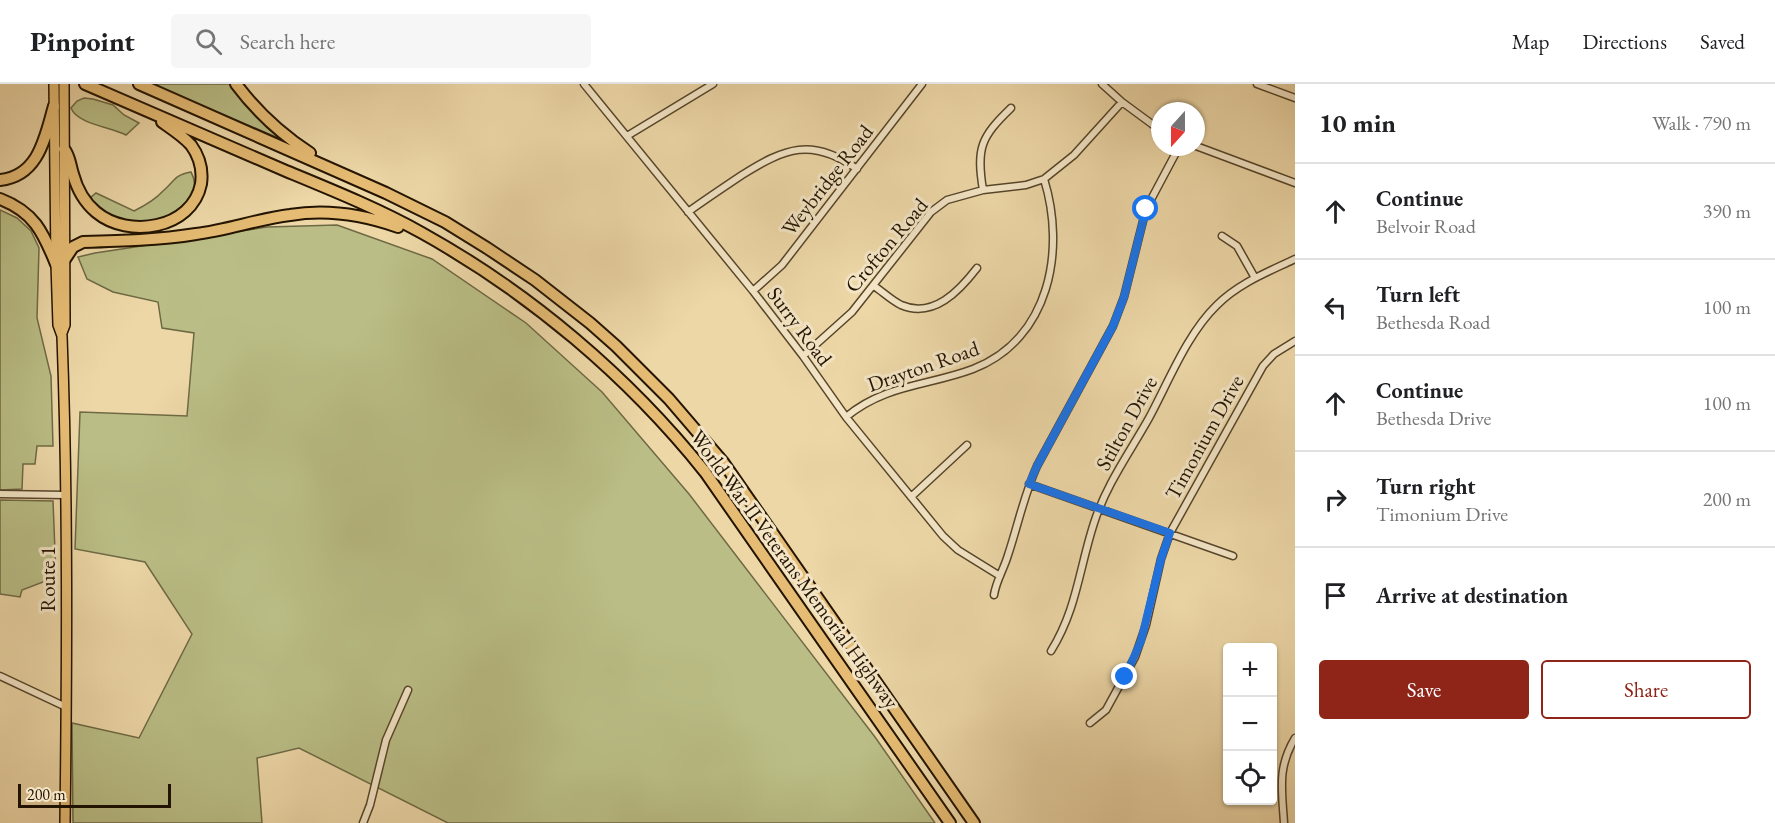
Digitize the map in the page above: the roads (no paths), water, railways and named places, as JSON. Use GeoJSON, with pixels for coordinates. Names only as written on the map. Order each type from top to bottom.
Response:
{"type":"FeatureCollection","features":[{"type":"Feature","properties":{"kind":"highway","name":"World War II Veterans Memorial Highway"},"geometry":{"type":"LineString","coordinates":[[85,84],[355,200],[420,231],[497,280],[549,318],[634,392],[680,441],[742,524],[950,823]]}},
{"type":"Feature","properties":{"kind":"highway","name":"World War II Veterans Memorial Highway"},"geometry":{"type":"LineString","coordinates":[[139,84],[420,208],[513,265],[590,323],[653,382],[690,421],[723,462],[974,823]]}},
{"type":"Feature","properties":{"kind":"highway"},"geometry":{"type":"LineString","coordinates":[[236,84],[254,107],[279,130],[336,170]]}},
{"type":"Feature","properties":{"kind":"highway"},"geometry":{"type":"LineString","coordinates":[[0,180],[19,174],[32,165],[45,139],[54,106]]}},
{"type":"Feature","properties":{"kind":"highway"},"geometry":{"type":"LineString","coordinates":[[64,148],[69,154],[79,191],[90,207],[104,218],[120,225],[140,227],[160,224],[178,217],[190,206],[198,194],[201,171],[198,158],[184,139],[139,107]]}},
{"type":"Feature","properties":{"kind":"highway"},"geometry":{"type":"LineString","coordinates":[[0,199],[21,210],[33,220],[60,261],[73,247],[82,242],[165,239],[301,213],[351,215],[409,231],[420,231]]}},
{"type":"Feature","properties":{"kind":"main road","name":"Route 1"},"geometry":{"type":"LineString","coordinates":[[54,84],[64,325],[62,336],[65,495],[65,823]]}},
{"type":"Feature","properties":{"kind":"main road","name":"Route 1"},"geometry":{"type":"LineString","coordinates":[[60,261],[64,84]]}},
{"type":"Feature","properties":{"kind":"street","name":"Surry Road"},"geometry":{"type":"LineString","coordinates":[[584,84],[753,291],[846,417],[943,536],[958,550],[1000,576]]}},
{"type":"Feature","properties":{"kind":"street"},"geometry":{"type":"LineString","coordinates":[[627,136],[713,84]]}},
{"type":"Feature","properties":{"kind":"street","name":"Weybridge Road"},"geometry":{"type":"LineString","coordinates":[[753,291],[782,265],[921,84]]}},
{"type":"Feature","properties":{"kind":"street"},"geometry":{"type":"LineString","coordinates":[[1102,84],[1151,123]]}},
{"type":"Feature","properties":{"kind":"street"},"geometry":{"type":"LineString","coordinates":[[1257,84],[1295,98]]}},
{"type":"Feature","properties":{"kind":"street","name":"Crofton Road"},"geometry":{"type":"LineString","coordinates":[[803,356],[852,312],[931,212],[947,200],[983,190],[1026,185],[1044,179],[1074,155],[1122,102]]}},
{"type":"Feature","properties":{"kind":"street"},"geometry":{"type":"LineString","coordinates":[[983,190],[980,158],[983,141],[992,126],[1011,108]]}},
{"type":"Feature","properties":{"kind":"street"},"geometry":{"type":"LineString","coordinates":[[1205,149],[1295,183]]}},
{"type":"Feature","properties":{"kind":"street"},"geometry":{"type":"LineString","coordinates":[[688,212],[749,171],[776,156],[792,151],[827,152],[844,159],[857,169]]}},
{"type":"Feature","properties":{"kind":"street"},"geometry":{"type":"LineString","coordinates":[[994,595],[1029,484],[1113,326],[1124,297],[1146,209],[1174,156]]}},
{"type":"Feature","properties":{"kind":"street","name":"Drayton Road"},"geometry":{"type":"LineString","coordinates":[[846,417],[861,406],[892,391],[953,375],[983,364],[1003,352],[1021,335],[1039,308],[1053,262],[1053,221],[1044,179]]}},
{"type":"Feature","properties":{"kind":"street"},"geometry":{"type":"LineString","coordinates":[[1222,236],[1237,246],[1256,278]]}},
{"type":"Feature","properties":{"kind":"street","name":"Stilton Drive"},"geometry":{"type":"LineString","coordinates":[[1051,651],[1063,632],[1069,616],[1088,542],[1100,508],[1201,324],[1225,297],[1256,278],[1295,259]]}},
{"type":"Feature","properties":{"kind":"street"},"geometry":{"type":"LineString","coordinates":[[874,286],[908,307],[929,306],[955,294],[977,268]]}},
{"type":"Feature","properties":{"kind":"street","name":"Timonium Drive"},"geometry":{"type":"LineString","coordinates":[[1090,723],[1106,710],[1135,657],[1146,625],[1161,559],[1170,533],[1263,366],[1274,354],[1295,341]]}},
{"type":"Feature","properties":{"kind":"street"},"geometry":{"type":"LineString","coordinates":[[911,497],[967,445]]}},
{"type":"Feature","properties":{"kind":"street"},"geometry":{"type":"LineString","coordinates":[[1029,484],[1233,556]]}},
{"type":"Feature","properties":{"kind":"street"},"geometry":{"type":"LineString","coordinates":[[0,494],[65,495]]}},
{"type":"Feature","properties":{"kind":"street"},"geometry":{"type":"LineString","coordinates":[[0,676],[66,707]]}},
{"type":"Feature","properties":{"kind":"street"},"geometry":{"type":"LineString","coordinates":[[363,823],[370,805],[386,740],[408,690]]}},
{"type":"Feature","properties":{"kind":"street"},"geometry":{"type":"LineString","coordinates":[[1284,823],[1282,771],[1287,753],[1295,738]]}}]}
